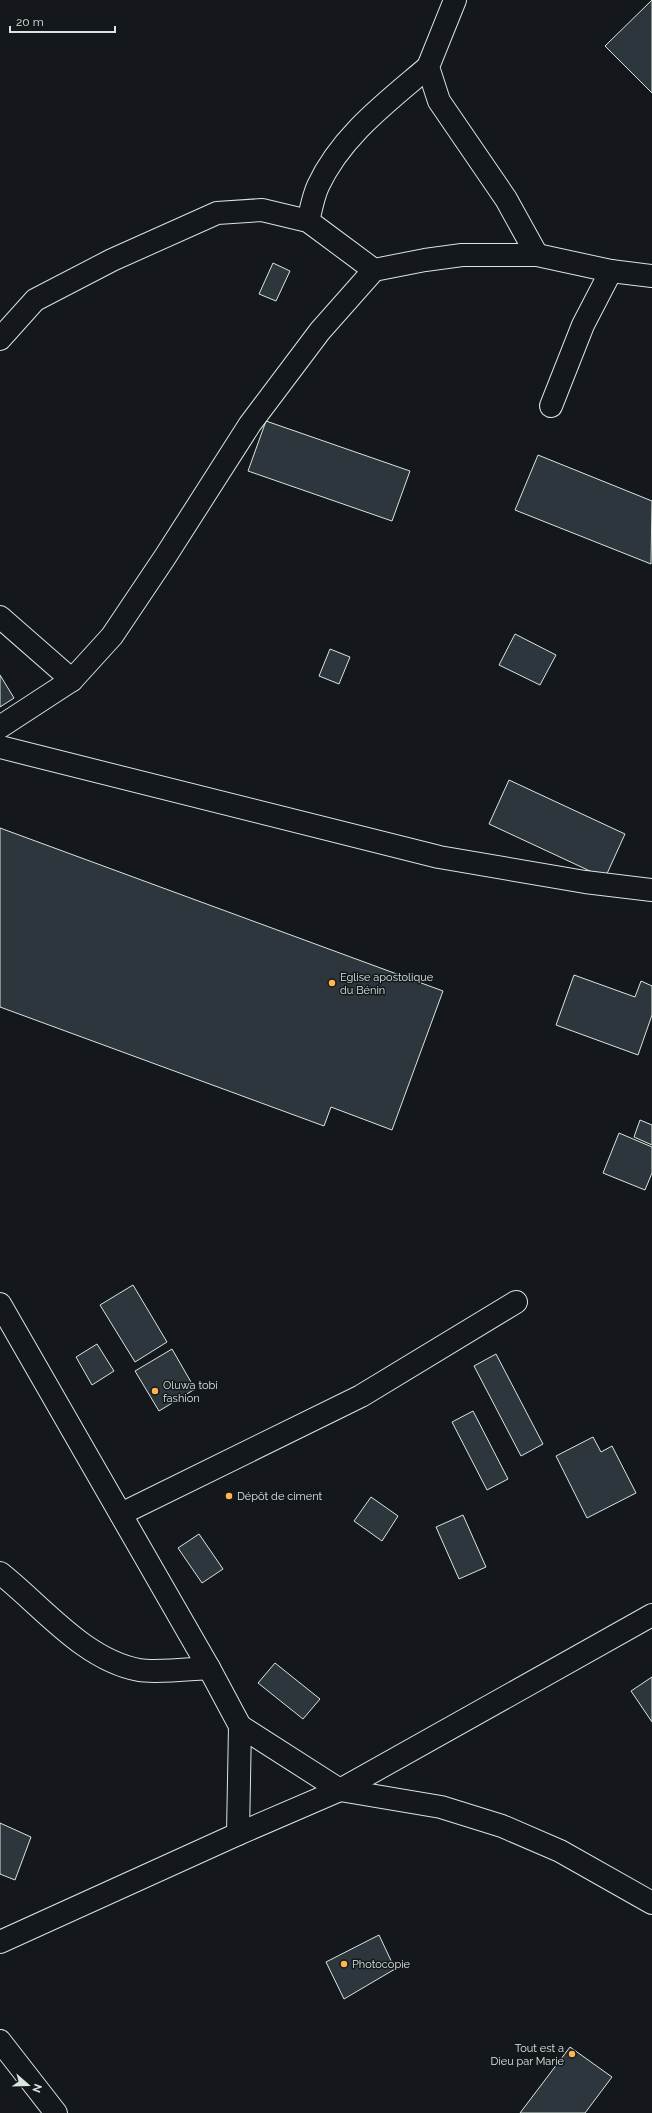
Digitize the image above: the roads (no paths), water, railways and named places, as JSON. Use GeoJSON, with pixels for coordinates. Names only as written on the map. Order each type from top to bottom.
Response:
{"type":"FeatureCollection","features":[{"type":"Feature","properties":{"kind":"street"},"geometry":{"type":"LineString","coordinates":[[308,222],[318,186],[343,145],[383,105],[428,67],[455,0]]}},
{"type":"Feature","properties":{"kind":"street"},"geometry":{"type":"LineString","coordinates":[[428,67],[439,101],[506,199],[537,255]]}},
{"type":"Feature","properties":{"kind":"street"},"geometry":{"type":"LineString","coordinates":[[0,339],[35,300],[112,260],[217,213],[262,210],[308,222],[374,270]]}},
{"type":"Feature","properties":{"kind":"street"},"geometry":{"type":"LineString","coordinates":[[0,727],[72,680],[112,636],[165,557],[250,424],[320,331],[374,270],[425,260],[462,255],[537,255],[611,271],[652,276]]}},
{"type":"Feature","properties":{"kind":"street"},"geometry":{"type":"LineString","coordinates":[[551,406],[583,325],[611,271]]}},
{"type":"Feature","properties":{"kind":"street"},"geometry":{"type":"LineString","coordinates":[[0,617],[72,680]]}},
{"type":"Feature","properties":{"kind":"street"},"geometry":{"type":"LineString","coordinates":[[0,747],[439,857],[577,880],[652,890]]}},
{"type":"Feature","properties":{"kind":"street"},"geometry":{"type":"LineString","coordinates":[[121,1514],[361,1396],[516,1302]]}},
{"type":"Feature","properties":{"kind":"street"},"geometry":{"type":"LineString","coordinates":[[0,1304],[209,1668],[240,1726],[238,1834]]}},
{"type":"Feature","properties":{"kind":"street"},"geometry":{"type":"LineString","coordinates":[[0,1573],[63,1629],[111,1663],[140,1671],[209,1668]]}},
{"type":"Feature","properties":{"kind":"street"},"geometry":{"type":"LineString","coordinates":[[0,1942],[238,1834],[340,1790],[652,1615]]}},
{"type":"Feature","properties":{"kind":"street"},"geometry":{"type":"LineString","coordinates":[[240,1726],[340,1790],[441,1807],[502,1826],[560,1851],[652,1903]]}},
{"type":"Feature","properties":{"kind":"street"},"geometry":{"type":"LineString","coordinates":[[0,2041],[56,2113]]}},
{"type":"Feature","properties":{"kind":"place","name":"Eglise apostolique du Bénin"},"geometry":{"type":"Point","coordinates":[332,983]}},
{"type":"Feature","properties":{"kind":"place","name":"Oluwa tobi fashion"},"geometry":{"type":"Point","coordinates":[155,1391]}},
{"type":"Feature","properties":{"kind":"place","name":"Dépôt de ciment"},"geometry":{"type":"Point","coordinates":[229,1496]}},
{"type":"Feature","properties":{"kind":"place","name":"Photocopie"},"geometry":{"type":"Point","coordinates":[344,1964]}},
{"type":"Feature","properties":{"kind":"place","name":"Tout est a Dieu par Marie"},"geometry":{"type":"Point","coordinates":[572,2054]}}]}
